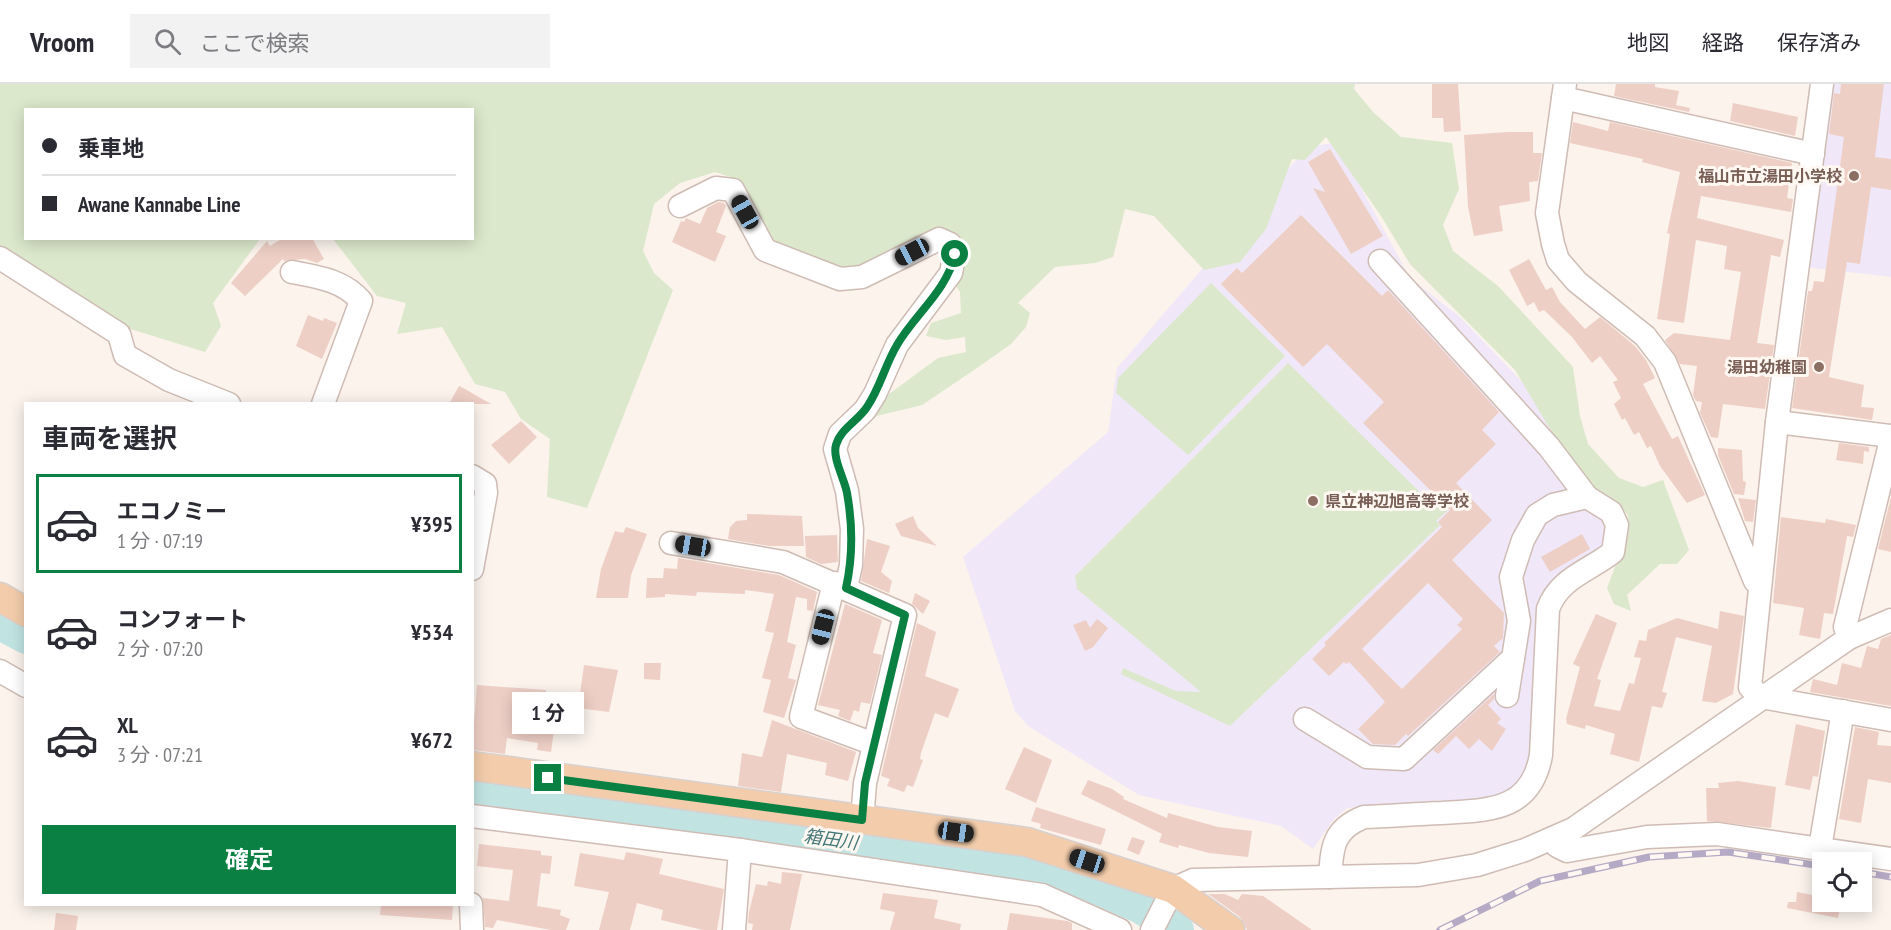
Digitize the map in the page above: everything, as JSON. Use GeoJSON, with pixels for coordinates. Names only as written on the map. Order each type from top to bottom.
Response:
{"type":"FeatureCollection","features":[{"type":"Feature","properties":{"kind":"main road"},"geometry":{"type":"LineString","coordinates":[[0,597],[24,611]]}},
{"type":"Feature","properties":{"kind":"main road"},"geometry":{"type":"LineString","coordinates":[[474,766],[1027,842],[1171,892],[1230,930]]}},
{"type":"Feature","properties":{"kind":"street"},"geometry":{"type":"LineString","coordinates":[[1822,84],[1777,422],[1750,687],[1761,697],[1891,720]]}},
{"type":"Feature","properties":{"kind":"street"},"geometry":{"type":"LineString","coordinates":[[1759,582],[1755,581],[1665,362],[1645,336],[1577,282],[1558,260],[1547,213],[1564,91],[1813,154]]}},
{"type":"Feature","properties":{"kind":"street"},"geometry":{"type":"LineString","coordinates":[[680,206],[716,188],[733,190],[765,250],[840,279],[862,277],[939,239],[950,244],[955,251],[951,273],[897,345],[875,394],[865,410],[840,434],[835,448],[847,490],[852,529],[851,565],[840,586],[801,717],[874,744]]}},
{"type":"Feature","properties":{"kind":"street"},"geometry":{"type":"LineString","coordinates":[[0,258],[119,334],[125,355],[169,380],[224,402]]}},
{"type":"Feature","properties":{"kind":"street"},"geometry":{"type":"LineString","coordinates":[[1330,877],[1332,845],[1348,823],[1364,818],[1494,809],[1515,800],[1530,787],[1537,774],[1541,755],[1548,609],[1552,597],[1561,585],[1613,552],[1617,538],[1617,525],[1611,512],[1587,497],[1549,447],[1380,261]]}},
{"type":"Feature","properties":{"kind":"street"},"geometry":{"type":"LineString","coordinates":[[292,272],[326,279],[350,289],[361,301],[324,402]]}},
{"type":"Feature","properties":{"kind":"street"},"geometry":{"type":"LineString","coordinates":[[1777,422],[1891,438],[1845,627],[1849,638]]}},
{"type":"Feature","properties":{"kind":"street"},"geometry":{"type":"LineString","coordinates":[[474,477],[485,484],[486,493],[474,558]]}},
{"type":"Feature","properties":{"kind":"street"},"geometry":{"type":"LineString","coordinates":[[1507,696],[1520,621],[1511,576],[1522,540],[1537,515],[1552,505],[1587,497]]}},
{"type":"Feature","properties":{"kind":"street"},"geometry":{"type":"LineString","coordinates":[[671,543],[783,562],[905,615],[865,783],[862,820]]}},
{"type":"Feature","properties":{"kind":"street"},"geometry":{"type":"LineString","coordinates":[[1152,930],[1171,892],[1194,880],[1418,875],[1477,865],[1553,838],[1573,829],[1849,638],[1891,620]]}},
{"type":"Feature","properties":{"kind":"street"},"geometry":{"type":"LineString","coordinates":[[1305,719],[1367,758],[1404,759],[1513,658]]}},
{"type":"Feature","properties":{"kind":"street"},"geometry":{"type":"LineString","coordinates":[[0,671],[24,685]]}},
{"type":"Feature","properties":{"kind":"street"},"geometry":{"type":"LineString","coordinates":[[1820,848],[1843,711]]}},
{"type":"Feature","properties":{"kind":"street"},"geometry":{"type":"LineString","coordinates":[[474,816],[740,850],[1042,895],[1120,930]]}},
{"type":"Feature","properties":{"kind":"street"},"geometry":{"type":"LineString","coordinates":[[1553,838],[1557,846],[1567,851],[1647,837],[1717,834],[1891,859]]}},
{"type":"Feature","properties":{"kind":"street"},"geometry":{"type":"LineString","coordinates":[[734,930],[740,850]]}},
{"type":"Feature","properties":{"kind":"street"},"geometry":{"type":"LineString","coordinates":[[471,906],[472,930]]}},
{"type":"Feature","properties":{"kind":"shaded area","name":"福山市立湯田小学校"},"geometry":{"type":"Polygon","coordinates":[[[1829,84],[1891,84],[1891,277],[1804,267],[1829,84]]]}},
{"type":"Feature","properties":{"kind":"shaded area","name":"県立神辺旭高等学校"},"geometry":{"type":"Polygon","coordinates":[[[1336,142],[1410,278],[1459,316],[1532,392],[1605,492],[1594,510],[1605,524],[1609,536],[1604,549],[1555,580],[1533,755],[1516,788],[1497,799],[1347,808],[1334,819],[1313,849],[1281,826],[1139,795],[1028,726],[1015,711],[963,557],[1108,432],[1117,368],[1306,148],[1336,142]]]}},
{"type":"Feature","properties":{"kind":"green space"},"geometry":{"type":"Polygon","coordinates":[[[0,84],[1355,84],[1354,89],[1373,112],[1401,137],[1452,143],[1459,189],[1443,225],[1453,251],[1498,286],[1573,367],[1580,416],[1588,444],[1619,478],[1643,487],[1663,480],[1689,550],[1677,564],[1660,564],[1627,595],[1631,611],[1614,604],[1607,588],[1629,530],[1628,515],[1611,497],[1581,481],[1515,370],[1410,264],[1381,216],[1326,137],[1305,160],[1292,159],[1266,229],[1240,262],[1204,270],[1154,216],[1125,209],[1113,257],[1095,263],[1055,267],[1018,303],[1030,313],[1026,327],[1011,344],[922,405],[872,417],[881,400],[938,358],[966,352],[965,337],[946,340],[926,336],[931,323],[961,313],[960,292],[953,282],[957,237],[847,276],[768,237],[749,210],[740,180],[715,172],[680,183],[654,204],[643,251],[654,273],[673,290],[587,508],[547,497],[550,439],[521,419],[505,392],[475,384],[442,327],[397,334],[406,303],[377,296],[334,240],[474,240],[474,108],[24,108],[24,240],[259,240],[213,303],[221,326],[205,352],[124,327],[0,251],[0,84]]]}},
{"type":"Feature","properties":{"kind":"green space"},"geometry":{"type":"Polygon","coordinates":[[[1211,283],[1285,356],[1188,455],[1116,393],[1118,378],[1211,283]]]}},
{"type":"Feature","properties":{"kind":"green space"},"geometry":{"type":"Polygon","coordinates":[[[1288,363],[1430,502],[1435,498],[1448,510],[1436,521],[1440,525],[1230,726],[1121,674],[1123,668],[1176,691],[1201,692],[1077,589],[1075,576],[1288,363]]]}},
{"type":"Feature","properties":{"kind":"building"},"geometry":{"type":"Polygon","coordinates":[[[1432,84],[1458,84],[1461,131],[1444,132],[1443,118],[1432,118],[1432,84]]]}},
{"type":"Feature","properties":{"kind":"building"},"geometry":{"type":"Polygon","coordinates":[[[1616,84],[1655,84],[1655,87],[1679,91],[1676,105],[1690,108],[1689,112],[1614,96],[1616,84]]]}},
{"type":"Feature","properties":{"kind":"building"},"geometry":{"type":"Polygon","coordinates":[[[1841,84],[1884,84],[1875,157],[1891,159],[1891,190],[1871,187],[1860,264],[1847,262],[1829,377],[1864,385],[1861,407],[1874,408],[1872,420],[1792,408],[1808,291],[1812,291],[1814,281],[1824,282],[1844,137],[1829,134],[1834,93],[1840,94],[1841,84]]]}},
{"type":"Feature","properties":{"kind":"building"},"geometry":{"type":"Polygon","coordinates":[[[1733,103],[1798,117],[1795,136],[1730,121],[1733,103]]]}},
{"type":"Feature","properties":{"kind":"building"},"geometry":{"type":"Polygon","coordinates":[[[1573,122],[1608,131],[1610,122],[1792,163],[1787,198],[1793,199],[1791,212],[1701,196],[1697,218],[1784,240],[1780,257],[1771,255],[1757,343],[1774,345],[1765,409],[1723,404],[1718,438],[1711,437],[1700,413],[1702,402],[1696,401],[1693,395],[1697,366],[1680,364],[1665,340],[1674,333],[1730,340],[1741,272],[1724,269],[1727,246],[1696,240],[1684,323],[1657,319],[1670,234],[1667,233],[1680,172],[1642,162],[1643,159],[1570,143],[1573,122]]]}},
{"type":"Feature","properties":{"kind":"building"},"geometry":{"type":"Polygon","coordinates":[[[1533,132],[1533,153],[1542,153],[1538,181],[1529,182],[1530,201],[1499,206],[1503,231],[1474,236],[1468,207],[1464,135],[1533,132]]]}},
{"type":"Feature","properties":{"kind":"building"},"geometry":{"type":"Polygon","coordinates":[[[1330,149],[1383,236],[1351,254],[1313,188],[1325,192],[1308,162],[1330,149]]]}},
{"type":"Feature","properties":{"kind":"building"},"geometry":{"type":"Polygon","coordinates":[[[718,202],[726,206],[716,232],[726,236],[715,262],[672,242],[681,221],[684,222],[686,218],[700,224],[707,208],[718,202]]]}},
{"type":"Feature","properties":{"kind":"building"},"geometry":{"type":"Polygon","coordinates":[[[1301,215],[1382,296],[1388,290],[1499,412],[1482,430],[1496,444],[1456,483],[1492,520],[1452,560],[1504,613],[1503,638],[1494,646],[1500,652],[1408,736],[1406,734],[1395,745],[1373,744],[1358,729],[1385,702],[1349,662],[1346,664],[1344,662],[1329,676],[1312,659],[1326,645],[1324,643],[1442,527],[1438,522],[1450,510],[1363,423],[1384,402],[1327,344],[1303,367],[1221,284],[1237,268],[1242,273],[1301,215]],[[1428,583],[1362,649],[1402,689],[1462,629],[1457,625],[1463,619],[1428,583]]]}},
{"type":"Feature","properties":{"kind":"building"},"geometry":{"type":"Polygon","coordinates":[[[280,240],[313,240],[324,259],[317,263],[305,259],[284,261],[283,259],[245,296],[231,283],[267,241],[270,246],[280,240]]]}},
{"type":"Feature","properties":{"kind":"building"},"geometry":{"type":"Polygon","coordinates":[[[1529,259],[1546,290],[1552,287],[1560,302],[1585,329],[1600,317],[1635,346],[1646,360],[1655,378],[1643,384],[1672,439],[1678,436],[1705,495],[1687,503],[1660,466],[1651,446],[1647,448],[1639,432],[1634,435],[1625,418],[1622,420],[1614,404],[1621,398],[1613,382],[1618,380],[1600,356],[1592,363],[1572,337],[1544,310],[1539,312],[1534,302],[1527,306],[1509,270],[1529,259]]]}},
{"type":"Feature","properties":{"kind":"building"},"geometry":{"type":"Polygon","coordinates":[[[308,315],[337,323],[322,359],[296,346],[308,315]]]}},
{"type":"Feature","properties":{"kind":"building"},"geometry":{"type":"Polygon","coordinates":[[[459,386],[491,404],[474,404],[474,402],[450,402],[459,386]]]}},
{"type":"Feature","properties":{"kind":"building"},"geometry":{"type":"Polygon","coordinates":[[[521,421],[537,437],[509,464],[491,445],[521,421]]]}},
{"type":"Feature","properties":{"kind":"building"},"geometry":{"type":"Polygon","coordinates":[[[1839,443],[1869,447],[1869,452],[1864,451],[1863,464],[1836,460],[1839,443]]]}},
{"type":"Feature","properties":{"kind":"building"},"geometry":{"type":"Polygon","coordinates":[[[1718,448],[1742,450],[1743,481],[1746,482],[1744,495],[1734,494],[1718,455],[1718,448]]]}},
{"type":"Feature","properties":{"kind":"building"},"geometry":{"type":"Polygon","coordinates":[[[1891,497],[1891,552],[1878,549],[1891,497]]]}},
{"type":"Feature","properties":{"kind":"building"},"geometry":{"type":"Polygon","coordinates":[[[1738,498],[1756,500],[1753,522],[1745,521],[1738,498]]]}},
{"type":"Feature","properties":{"kind":"building"},"geometry":{"type":"Polygon","coordinates":[[[747,514],[802,516],[804,546],[769,546],[728,539],[730,527],[736,521],[747,520],[747,514]]]}},
{"type":"Feature","properties":{"kind":"building"},"geometry":{"type":"Polygon","coordinates":[[[913,516],[918,528],[937,546],[901,536],[895,524],[913,516]]]}},
{"type":"Feature","properties":{"kind":"building"},"geometry":{"type":"Polygon","coordinates":[[[1781,517],[1825,523],[1826,519],[1856,525],[1853,537],[1847,536],[1833,614],[1824,613],[1820,639],[1799,635],[1804,608],[1773,603],[1781,517]]]}},
{"type":"Feature","properties":{"kind":"building"},"geometry":{"type":"Polygon","coordinates":[[[626,527],[647,534],[631,575],[628,598],[596,598],[601,569],[615,531],[623,533],[626,527]]]}},
{"type":"Feature","properties":{"kind":"building"},"geometry":{"type":"Polygon","coordinates":[[[1582,534],[1590,549],[1550,572],[1541,557],[1582,534]]]}},
{"type":"Feature","properties":{"kind":"building"},"geometry":{"type":"Polygon","coordinates":[[[837,535],[838,562],[821,564],[806,557],[805,536],[837,535]]]}},
{"type":"Feature","properties":{"kind":"building"},"geometry":{"type":"Polygon","coordinates":[[[867,539],[890,546],[881,572],[892,581],[889,593],[861,581],[867,539]]]}},
{"type":"Feature","properties":{"kind":"building"},"geometry":{"type":"Polygon","coordinates":[[[678,558],[779,575],[817,592],[813,611],[807,610],[807,599],[796,597],[787,642],[796,645],[788,678],[796,680],[784,718],[763,712],[771,680],[762,678],[774,633],[765,631],[774,594],[745,590],[745,594],[697,592],[696,596],[665,594],[665,597],[646,598],[647,578],[663,578],[664,568],[677,569],[678,558]]]}},
{"type":"Feature","properties":{"kind":"building"},"geometry":{"type":"Polygon","coordinates":[[[915,593],[930,601],[923,614],[912,604],[915,593]]]}},
{"type":"Feature","properties":{"kind":"building"},"geometry":{"type":"Polygon","coordinates":[[[845,604],[882,620],[873,653],[882,655],[870,704],[861,702],[859,712],[854,710],[850,721],[838,716],[840,710],[818,705],[845,604]]]}},
{"type":"Feature","properties":{"kind":"building"},"geometry":{"type":"Polygon","coordinates":[[[1720,611],[1744,616],[1733,694],[1716,703],[1702,701],[1712,646],[1676,637],[1662,692],[1667,693],[1662,708],[1652,706],[1639,762],[1610,754],[1615,734],[1586,725],[1585,729],[1567,724],[1566,719],[1580,667],[1573,664],[1596,614],[1617,623],[1597,679],[1601,680],[1594,706],[1620,711],[1629,683],[1634,684],[1641,658],[1634,657],[1639,640],[1646,641],[1648,630],[1677,618],[1718,629],[1720,611]]]}},
{"type":"Feature","properties":{"kind":"building"},"geometry":{"type":"Polygon","coordinates":[[[1097,619],[1108,628],[1093,647],[1085,651],[1073,625],[1086,620],[1090,628],[1097,619]]]}},
{"type":"Feature","properties":{"kind":"building"},"geometry":{"type":"Polygon","coordinates":[[[917,623],[936,632],[925,676],[959,689],[948,718],[935,713],[921,753],[920,759],[923,760],[913,787],[907,785],[904,792],[887,786],[890,779],[881,776],[917,623]]]}},
{"type":"Feature","properties":{"kind":"building"},"geometry":{"type":"Polygon","coordinates":[[[1891,635],[1891,706],[1810,692],[1813,679],[1837,685],[1842,663],[1861,668],[1867,646],[1878,649],[1881,639],[1891,635]]]}},
{"type":"Feature","properties":{"kind":"building"},"geometry":{"type":"Polygon","coordinates":[[[644,663],[661,663],[660,680],[644,679],[644,663]]]}},
{"type":"Feature","properties":{"kind":"building"},"geometry":{"type":"Polygon","coordinates":[[[584,665],[618,670],[609,712],[578,708],[584,665]]]}},
{"type":"Feature","properties":{"kind":"building"},"geometry":{"type":"Polygon","coordinates":[[[477,685],[546,690],[543,707],[557,709],[551,752],[537,750],[538,743],[507,738],[505,754],[474,750],[477,685]]]}},
{"type":"Feature","properties":{"kind":"building"},"geometry":{"type":"Polygon","coordinates":[[[1494,694],[1494,699],[1488,705],[1501,719],[1497,723],[1506,729],[1492,751],[1479,739],[1469,749],[1456,736],[1438,754],[1433,750],[1494,694]]]}},
{"type":"Feature","properties":{"kind":"building"},"geometry":{"type":"Polygon","coordinates":[[[772,720],[856,752],[848,781],[825,775],[827,763],[787,754],[781,792],[738,786],[742,753],[762,757],[772,720]]]}},
{"type":"Feature","properties":{"kind":"building"},"geometry":{"type":"Polygon","coordinates":[[[1796,724],[1825,731],[1818,777],[1813,776],[1810,790],[1785,785],[1796,724]]]}},
{"type":"Feature","properties":{"kind":"building"},"geometry":{"type":"Polygon","coordinates":[[[1855,727],[1879,732],[1877,745],[1891,746],[1891,783],[1868,779],[1861,823],[1839,819],[1855,727]]]}},
{"type":"Feature","properties":{"kind":"building"},"geometry":{"type":"Polygon","coordinates":[[[1024,747],[1052,760],[1036,803],[1005,789],[1024,747]]]}},
{"type":"Feature","properties":{"kind":"building"},"geometry":{"type":"Polygon","coordinates":[[[1088,780],[1112,789],[1124,797],[1123,799],[1167,818],[1168,813],[1218,827],[1252,831],[1248,857],[1209,853],[1179,845],[1178,848],[1159,842],[1162,834],[1081,794],[1088,780]]]}},
{"type":"Feature","properties":{"kind":"building"},"geometry":{"type":"Polygon","coordinates":[[[1738,781],[1776,787],[1771,828],[1707,821],[1706,788],[1719,788],[1718,783],[1738,781]]]}},
{"type":"Feature","properties":{"kind":"building"},"geometry":{"type":"Polygon","coordinates":[[[1036,807],[1106,829],[1101,845],[1040,828],[1041,824],[1031,821],[1036,807]]]}},
{"type":"Feature","properties":{"kind":"building"},"geometry":{"type":"Polygon","coordinates":[[[1132,837],[1145,841],[1139,855],[1127,850],[1132,837]]]}},
{"type":"Feature","properties":{"kind":"building"},"geometry":{"type":"Polygon","coordinates":[[[479,844],[541,851],[541,855],[552,856],[550,874],[541,873],[537,906],[561,910],[560,915],[570,919],[566,930],[551,930],[497,920],[493,928],[485,927],[483,898],[509,901],[513,870],[477,866],[479,844]]]}},
{"type":"Feature","properties":{"kind":"building"},"geometry":{"type":"Polygon","coordinates":[[[626,852],[663,859],[659,874],[724,889],[717,930],[703,930],[661,920],[663,910],[637,903],[630,930],[599,930],[609,892],[574,886],[580,853],[624,860],[626,852]]]}},
{"type":"Feature","properties":{"kind":"building"},"geometry":{"type":"Polygon","coordinates":[[[782,872],[802,874],[790,930],[752,930],[753,924],[748,923],[756,884],[767,886],[768,881],[781,884],[782,872]]]}},
{"type":"Feature","properties":{"kind":"building"},"geometry":{"type":"Polygon","coordinates":[[[1797,892],[1812,895],[1812,912],[1839,912],[1838,918],[1787,908],[1788,902],[1796,902],[1797,892]]]}},
{"type":"Feature","properties":{"kind":"building"},"geometry":{"type":"Polygon","coordinates":[[[883,893],[938,900],[934,918],[961,924],[960,930],[890,930],[895,912],[880,909],[883,893]]]}},
{"type":"Feature","properties":{"kind":"building"},"geometry":{"type":"Polygon","coordinates":[[[1208,894],[1225,894],[1238,900],[1242,894],[1263,896],[1312,930],[1247,930],[1240,917],[1208,894]]]}},
{"type":"Feature","properties":{"kind":"building"},"geometry":{"type":"Polygon","coordinates":[[[381,906],[453,906],[452,920],[380,915],[381,906]]]}},
{"type":"Feature","properties":{"kind":"building"},"geometry":{"type":"Polygon","coordinates":[[[56,913],[78,916],[76,930],[54,930],[56,913]]]}},
{"type":"Feature","properties":{"kind":"building"},"geometry":{"type":"Polygon","coordinates":[[[1010,913],[1067,921],[1072,923],[1072,930],[1007,930],[1010,913]]]}},
{"type":"Feature","properties":{"kind":"waterway","name":"箱田川"},"geometry":{"type":"LineString","coordinates":[[0,624],[24,637]]}},
{"type":"Feature","properties":{"kind":"waterway","name":"箱田川"},"geometry":{"type":"LineString","coordinates":[[474,787],[962,858],[1080,881],[1137,906],[1178,930]]}},
{"type":"Feature","properties":{"kind":"railway"},"geometry":{"type":"LineString","coordinates":[[1440,930],[1540,881],[1649,857],[1728,852],[1812,865]]}},
{"type":"Feature","properties":{"kind":"railway"},"geometry":{"type":"LineString","coordinates":[[1872,874],[1891,877]]}},
{"type":"Feature","properties":{"kind":"place","name":"福山市立湯田小学校"},"geometry":{"type":"Point","coordinates":[1854,176]}},
{"type":"Feature","properties":{"kind":"place","name":"湯田幼稚園"},"geometry":{"type":"Point","coordinates":[1819,367]}},
{"type":"Feature","properties":{"kind":"place","name":"県立神辺旭高等学校"},"geometry":{"type":"Point","coordinates":[1313,501]}},
{"type":"Feature","properties":{"kind":"route"},"geometry":{"type":"LineString","coordinates":[[548,778],[862,820],[865,783],[891,664],[905,615],[846,588],[851,565],[852,529],[847,490],[835,448],[840,434],[865,410],[875,394],[897,345],[951,273],[955,254]]}}]}
